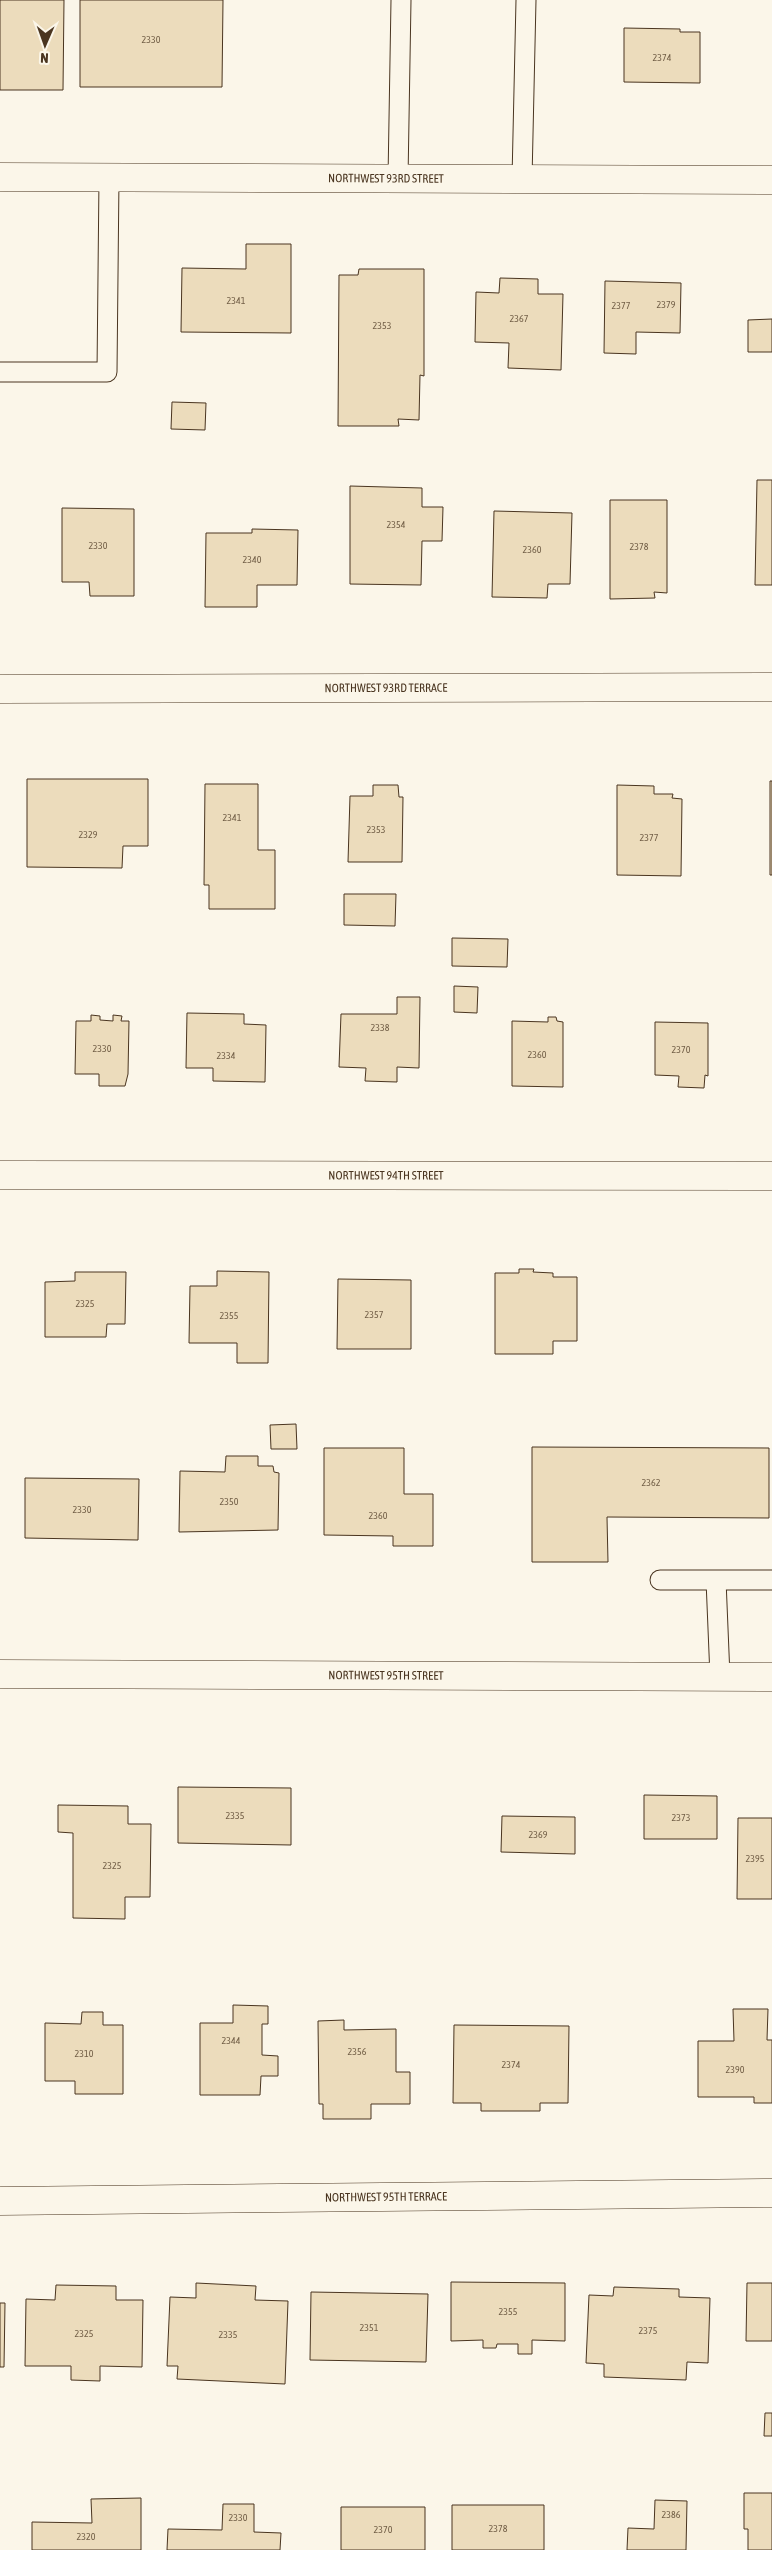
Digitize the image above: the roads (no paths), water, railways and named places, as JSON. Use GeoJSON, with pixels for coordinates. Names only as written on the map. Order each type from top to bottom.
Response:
{"type":"FeatureCollection","features":[{"type":"Feature","properties":{"kind":"street","name":"NORTHWEST 93RD STREET"},"geometry":{"type":"LineString","coordinates":[[0,177],[772,180]]}},
{"type":"Feature","properties":{"kind":"street","name":"NORTHWEST 93RD TERRACE"},"geometry":{"type":"LineString","coordinates":[[0,689],[772,687]]}},
{"type":"Feature","properties":{"kind":"street","name":"NORTHWEST 94TH STREET"},"geometry":{"type":"LineString","coordinates":[[0,1174],[772,1176]]}},
{"type":"Feature","properties":{"kind":"street","name":"NORTHWEST 95TH STREET"},"geometry":{"type":"LineString","coordinates":[[0,1674],[772,1677]]}},
{"type":"Feature","properties":{"kind":"street","name":"NORTHWEST 95TH TERRACE"},"geometry":{"type":"LineString","coordinates":[[0,2202],[772,2193]]}},
{"type":"Feature","properties":{"kind":"lane"},"geometry":{"type":"LineString","coordinates":[[398,179],[401,0]]}},
{"type":"Feature","properties":{"kind":"lane"},"geometry":{"type":"LineString","coordinates":[[522,179],[526,0]]}},
{"type":"Feature","properties":{"kind":"lane"},"geometry":{"type":"LineString","coordinates":[[0,372],[106,372],[109,178]]}},
{"type":"Feature","properties":{"kind":"lane"},"geometry":{"type":"LineString","coordinates":[[660,1580],[772,1580]]}},
{"type":"Feature","properties":{"kind":"lane"},"geometry":{"type":"LineString","coordinates":[[716,1580],[720,1677]]}}]}
